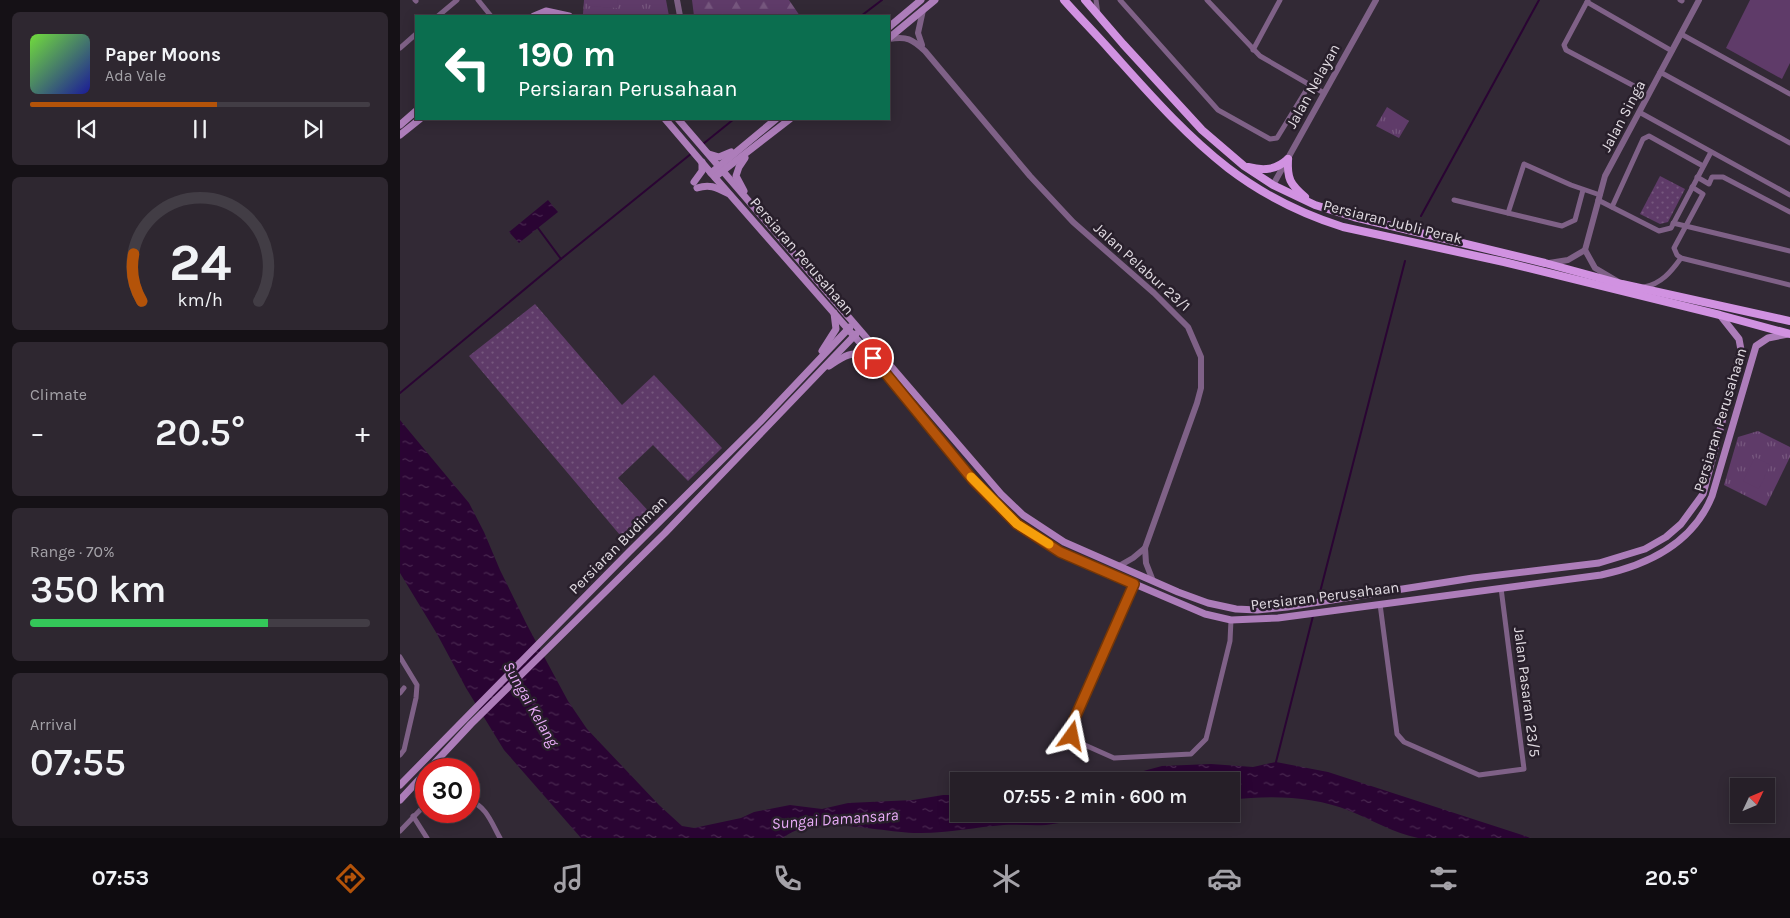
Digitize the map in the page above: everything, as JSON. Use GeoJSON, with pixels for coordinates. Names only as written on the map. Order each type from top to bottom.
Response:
{"type":"FeatureCollection","features":[{"type":"Feature","properties":{"kind":"main road"},"geometry":{"type":"LineString","coordinates":[[890,25],[921,0]]}},
{"type":"Feature","properties":{"kind":"main road"},"geometry":{"type":"LineString","coordinates":[[890,37],[935,0]]}},
{"type":"Feature","properties":{"kind":"main road","name":"Persiaran Jubli Perak"},"geometry":{"type":"LineString","coordinates":[[1064,0],[1164,109],[1228,168],[1281,201],[1316,218],[1342,227],[1504,262],[1720,315],[1789,334]]}},
{"type":"Feature","properties":{"kind":"main road","name":"Persiaran Jubli Perak"},"geometry":{"type":"LineString","coordinates":[[1085,0],[1202,130],[1244,166],[1273,185],[1315,205],[1354,217],[1545,263],[1622,284],[1790,321]]}},
{"type":"Feature","properties":{"kind":"main road"},"geometry":{"type":"LineString","coordinates":[[536,15],[546,10],[565,15]]}},
{"type":"Feature","properties":{"kind":"main road"},"geometry":{"type":"LineString","coordinates":[[400,124],[415,112]]}},
{"type":"Feature","properties":{"kind":"main road"},"geometry":{"type":"LineString","coordinates":[[400,135],[419,120]]}},
{"type":"Feature","properties":{"kind":"main road","name":"Persiaran Perusahaan"},"geometry":{"type":"LineString","coordinates":[[666,120],[848,329],[857,333],[1000,494],[1023,515],[1064,542],[1208,603],[1236,610],[1257,610],[1473,578],[1599,563],[1646,550],[1681,524],[1703,494],[1741,350],[1739,339],[1720,315]]}},
{"type":"Feature","properties":{"kind":"main road","name":"Persiaran Perusahaan"},"geometry":{"type":"LineString","coordinates":[[679,120],[854,323],[857,333],[883,369],[969,474],[1017,524],[1060,552],[1205,614],[1231,620],[1278,618],[1602,575],[1651,560],[1672,548],[1706,510],[1753,350],[1760,341],[1789,334]]}},
{"type":"Feature","properties":{"kind":"main road"},"geometry":{"type":"LineString","coordinates":[[721,169],[744,145],[775,120]]}},
{"type":"Feature","properties":{"kind":"main road"},"geometry":{"type":"LineString","coordinates":[[713,175],[749,152],[789,120]]}},
{"type":"Feature","properties":{"kind":"main road"},"geometry":{"type":"LineString","coordinates":[[705,151],[719,157],[744,145]]}},
{"type":"Feature","properties":{"kind":"main road"},"geometry":{"type":"LineString","coordinates":[[749,152],[739,167],[736,176],[741,187],[764,218]]}},
{"type":"Feature","properties":{"kind":"main road"},"geometry":{"type":"LineString","coordinates":[[1244,166],[1259,170],[1269,170],[1288,159]]}},
{"type":"Feature","properties":{"kind":"main road"},"geometry":{"type":"LineString","coordinates":[[1288,159],[1287,173],[1290,182],[1315,205]]}},
{"type":"Feature","properties":{"kind":"main road"},"geometry":{"type":"LineString","coordinates":[[700,160],[702,171],[696,185],[713,186],[730,194]]}},
{"type":"Feature","properties":{"kind":"main road"},"geometry":{"type":"LineString","coordinates":[[1273,185],[1274,194],[1281,201]]}},
{"type":"Feature","properties":{"kind":"main road"},"geometry":{"type":"LineString","coordinates":[[812,366],[836,329],[834,313]]}},
{"type":"Feature","properties":{"kind":"main road","name":"Persiaran Budiman"},"geometry":{"type":"LineString","coordinates":[[400,785],[760,422],[854,323]]}},
{"type":"Feature","properties":{"kind":"main road","name":"Persiaran Budiman"},"geometry":{"type":"LineString","coordinates":[[439,758],[560,635],[665,533],[857,333]]}},
{"type":"Feature","properties":{"kind":"main road"},"geometry":{"type":"LineString","coordinates":[[817,374],[844,356],[854,354],[865,357],[874,365],[883,369]]}},
{"type":"Feature","properties":{"kind":"main road"},"geometry":{"type":"LineString","coordinates":[[400,800],[415,784]]}},
{"type":"Feature","properties":{"kind":"street"},"geometry":{"type":"LineString","coordinates":[[439,15],[457,0]]}},
{"type":"Feature","properties":{"kind":"street"},"geometry":{"type":"LineString","coordinates":[[478,0],[490,15]]}},
{"type":"Feature","properties":{"kind":"street"},"geometry":{"type":"LineString","coordinates":[[677,0],[680,15]]}},
{"type":"Feature","properties":{"kind":"street"},"geometry":{"type":"LineString","coordinates":[[1096,0],[1098,15]]}},
{"type":"Feature","properties":{"kind":"street"},"geometry":{"type":"LineString","coordinates":[[1120,0],[1218,110],[1270,139],[1277,138],[1310,84]]}},
{"type":"Feature","properties":{"kind":"street"},"geometry":{"type":"LineString","coordinates":[[1206,0],[1253,50],[1324,93]]}},
{"type":"Feature","properties":{"kind":"street"},"geometry":{"type":"LineString","coordinates":[[1253,50],[1280,0]]}},
{"type":"Feature","properties":{"kind":"street","name":"Jalan Nelayan"},"geometry":{"type":"LineString","coordinates":[[1273,185],[1376,0]]}},
{"type":"Feature","properties":{"kind":"street","name":"Jalan Singa"},"geometry":{"type":"LineString","coordinates":[[1585,250],[1605,176],[1700,0]]}},
{"type":"Feature","properties":{"kind":"street"},"geometry":{"type":"LineString","coordinates":[[1636,87],[1566,50],[1564,45],[1587,1],[1672,51]]}},
{"type":"Feature","properties":{"kind":"street","name":"Jalan Pelabur 23/1"},"geometry":{"type":"LineString","coordinates":[[924,9],[918,33],[925,51]]}},
{"type":"Feature","properties":{"kind":"street"},"geometry":{"type":"LineString","coordinates":[[1681,34],[1790,94]]}},
{"type":"Feature","properties":{"kind":"street"},"geometry":{"type":"LineString","coordinates":[[400,48],[415,35]]}},
{"type":"Feature","properties":{"kind":"street","name":"Jalan Pelabur 23/1"},"geometry":{"type":"LineString","coordinates":[[890,38],[908,38],[925,51],[1030,176],[1073,222],[1175,312],[1188,327],[1201,357],[1200,388],[1197,403],[1145,548]]}},
{"type":"Feature","properties":{"kind":"street"},"geometry":{"type":"LineString","coordinates":[[1660,72],[1790,143]]}},
{"type":"Feature","properties":{"kind":"street"},"geometry":{"type":"LineString","coordinates":[[1639,112],[1790,195]]}},
{"type":"Feature","properties":{"kind":"street"},"geometry":{"type":"LineString","coordinates":[[1612,207],[1643,138],[1649,136],[1703,166]]}},
{"type":"Feature","properties":{"kind":"street"},"geometry":{"type":"LineString","coordinates":[[1508,213],[1524,164],[1599,197],[1612,207],[1659,231],[1671,228],[1711,152]]}},
{"type":"Feature","properties":{"kind":"street"},"geometry":{"type":"LineString","coordinates":[[1697,177],[1709,184],[1712,177],[1723,178],[1790,212]]}},
{"type":"Feature","properties":{"kind":"street"},"geometry":{"type":"LineString","coordinates":[[1692,187],[1703,194],[1674,248],[1677,255],[1681,258],[1790,285]]}},
{"type":"Feature","properties":{"kind":"street"},"geometry":{"type":"LineString","coordinates":[[1454,200],[1562,226],[1575,220],[1583,190]]}},
{"type":"Feature","properties":{"kind":"street"},"geometry":{"type":"LineString","coordinates":[[1673,223],[1790,252]]}},
{"type":"Feature","properties":{"kind":"street"},"geometry":{"type":"LineString","coordinates":[[1545,263],[1568,260],[1585,250],[1595,268],[1622,284]]}},
{"type":"Feature","properties":{"kind":"street"},"geometry":{"type":"LineString","coordinates":[[1641,288],[1653,286],[1662,280],[1681,258]]}},
{"type":"Feature","properties":{"kind":"street"},"geometry":{"type":"LineString","coordinates":[[1120,566],[1145,548]]}},
{"type":"Feature","properties":{"kind":"street"},"geometry":{"type":"LineString","coordinates":[[1145,548],[1146,563],[1153,581]]}},
{"type":"Feature","properties":{"kind":"street"},"geometry":{"type":"LineString","coordinates":[[1134,584],[1070,729],[1072,736],[1078,742],[1114,758],[1191,754],[1206,739],[1230,641],[1231,620]]}},
{"type":"Feature","properties":{"kind":"street","name":"Jalan Pasaran 23/5"},"geometry":{"type":"LineString","coordinates":[[1380,604],[1397,734],[1404,742],[1479,775],[1488,774],[1524,769],[1501,588]]}},
{"type":"Feature","properties":{"kind":"street"},"geometry":{"type":"LineString","coordinates":[[400,657],[417,685],[416,698],[401,751]]}},
{"type":"Feature","properties":{"kind":"street"},"geometry":{"type":"LineString","coordinates":[[480,806],[485,811],[500,838]]}},
{"type":"Feature","properties":{"kind":"street"},"geometry":{"type":"LineString","coordinates":[[400,830],[413,816],[427,838]]}},
{"type":"Feature","properties":{"kind":"green space"},"geometry":{"type":"Polygon","coordinates":[[[584,0],[666,0],[669,15],[586,15],[583,14],[584,0]]]}},
{"type":"Feature","properties":{"kind":"green space"},"geometry":{"type":"Polygon","coordinates":[[[588,0],[618,0],[617,8],[587,6],[588,0]]]}},
{"type":"Feature","properties":{"kind":"green space"},"geometry":{"type":"Polygon","coordinates":[[[692,0],[789,0],[799,15],[694,15],[692,0]]]}},
{"type":"Feature","properties":{"kind":"green space"},"geometry":{"type":"Polygon","coordinates":[[[1750,0],[1790,0],[1790,63],[1782,79],[1726,48],[1750,0]]]}},
{"type":"Feature","properties":{"kind":"green space"},"geometry":{"type":"Polygon","coordinates":[[[1387,107],[1409,121],[1399,138],[1376,126],[1387,107]]]}},
{"type":"Feature","properties":{"kind":"green space"},"geometry":{"type":"Polygon","coordinates":[[[1660,176],[1685,189],[1668,222],[1660,224],[1640,214],[1660,176]]]}},
{"type":"Feature","properties":{"kind":"green space"},"geometry":{"type":"Polygon","coordinates":[[[535,304],[622,405],[654,375],[722,448],[688,481],[653,445],[618,478],[652,515],[625,541],[469,356],[535,304]]]}},
{"type":"Feature","properties":{"kind":"green space"},"geometry":{"type":"Polygon","coordinates":[[[1758,431],[1790,447],[1790,457],[1766,506],[1724,485],[1738,437],[1758,431]]]}},
{"type":"Feature","properties":{"kind":"green space"},"geometry":{"type":"Polygon","coordinates":[[[1755,457],[1770,465],[1759,489],[1743,481],[1755,457]]]}},
{"type":"Feature","properties":{"kind":"water"},"geometry":{"type":"Polygon","coordinates":[[[548,200],[558,212],[519,243],[509,232],[548,200]]]}},
{"type":"Feature","properties":{"kind":"water"},"geometry":{"type":"Polygon","coordinates":[[[400,420],[469,503],[527,625],[568,701],[587,729],[659,805],[682,826],[694,828],[741,818],[754,812],[790,805],[822,809],[848,803],[913,800],[943,795],[950,795],[950,822],[1066,822],[1046,825],[1004,825],[931,833],[849,826],[812,826],[796,830],[783,838],[581,838],[504,750],[400,573],[400,420]]]}},
{"type":"Feature","properties":{"kind":"water"},"geometry":{"type":"Polygon","coordinates":[[[1276,762],[1328,772],[1531,838],[1418,838],[1392,830],[1350,811],[1322,802],[1276,797],[1240,799],[1240,772],[1140,772],[1162,766],[1211,764],[1253,767],[1276,762]]]}},
{"type":"Feature","properties":{"kind":"waterway"},"geometry":{"type":"LineString","coordinates":[[862,15],[882,0]]}},
{"type":"Feature","properties":{"kind":"waterway"},"geometry":{"type":"LineString","coordinates":[[1421,216],[1539,0]]}},
{"type":"Feature","properties":{"kind":"waterway"},"geometry":{"type":"LineString","coordinates":[[703,144],[733,120]]}},
{"type":"Feature","properties":{"kind":"waterway"},"geometry":{"type":"LineString","coordinates":[[400,393],[692,153]]}},
{"type":"Feature","properties":{"kind":"waterway"},"geometry":{"type":"LineString","coordinates":[[538,228],[561,259]]}},
{"type":"Feature","properties":{"kind":"waterway"},"geometry":{"type":"LineString","coordinates":[[1318,600],[1405,261]]}},
{"type":"Feature","properties":{"kind":"waterway"},"geometry":{"type":"LineString","coordinates":[[1276,762],[1313,616]]}},
{"type":"Feature","properties":{"kind":"slow traffic"},"geometry":{"type":"LineString","coordinates":[[971,477],[1017,524],[1049,544]]}},
{"type":"Feature","properties":{"kind":"route"},"geometry":{"type":"LineString","coordinates":[[873,358],[973,480],[1017,524],[1060,552],[1134,584],[1070,729],[1072,736]]}},
{"type":"Feature","properties":{"kind":"water label","name":"Sungai Kelang"},"geometry":{"type":"Point","coordinates":[531,704]}},
{"type":"Feature","properties":{"kind":"water label","name":"Sungai Damansara"},"geometry":{"type":"Point","coordinates":[835,819]}}]}
